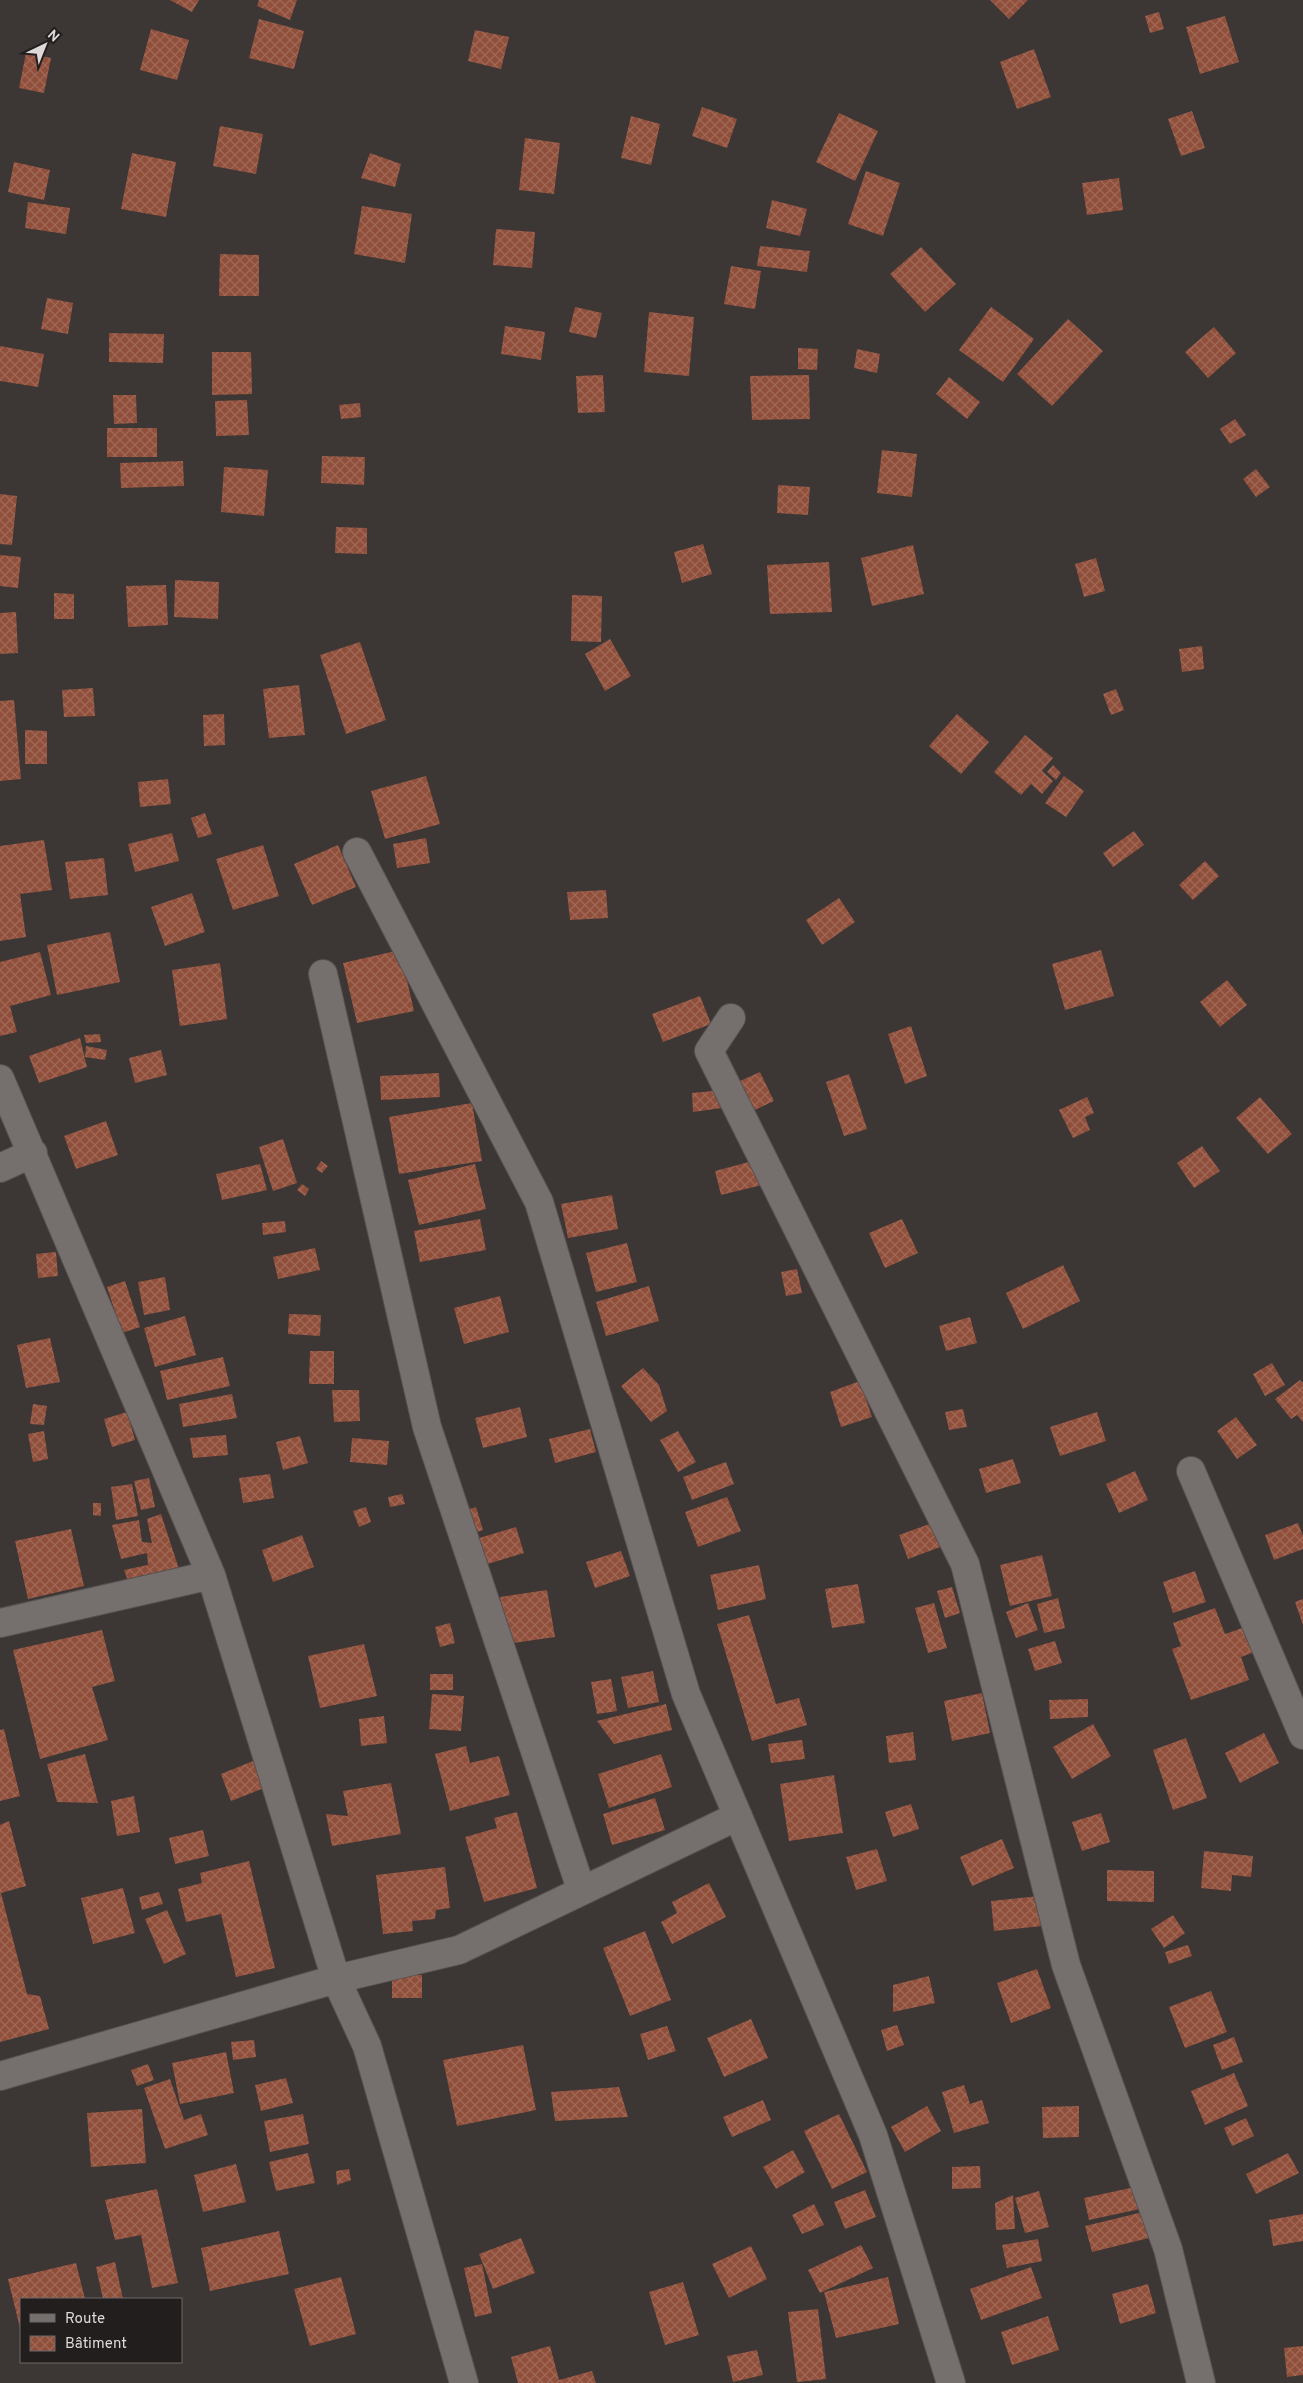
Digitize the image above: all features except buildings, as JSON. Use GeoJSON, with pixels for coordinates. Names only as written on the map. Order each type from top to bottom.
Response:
{"type":"FeatureCollection","features":[{"type":"Feature","properties":{"kind":"street"},"geometry":{"type":"LineString","coordinates":[[357,852],[539,1202],[686,1694],[872,2135],[951,2383]]}},
{"type":"Feature","properties":{"kind":"street"},"geometry":{"type":"LineString","coordinates":[[323,974],[427,1428],[582,1889]]}},
{"type":"Feature","properties":{"kind":"street"},"geometry":{"type":"LineString","coordinates":[[731,1018],[709,1051],[965,1564],[1066,1965],[1168,2249],[1201,2383]]}},
{"type":"Feature","properties":{"kind":"street"},"geometry":{"type":"LineString","coordinates":[[0,1079],[211,1575],[336,1979],[367,2046],[464,2383]]}},
{"type":"Feature","properties":{"kind":"street"},"geometry":{"type":"LineString","coordinates":[[0,1168],[33,1153]]}},
{"type":"Feature","properties":{"kind":"street"},"geometry":{"type":"LineString","coordinates":[[1191,1470],[1303,1735]]}},
{"type":"Feature","properties":{"kind":"street"},"geometry":{"type":"LineString","coordinates":[[0,1623],[211,1575]]}},
{"type":"Feature","properties":{"kind":"street"},"geometry":{"type":"LineString","coordinates":[[0,2076],[336,1979],[459,1950],[582,1889],[738,1816]]}}]}
